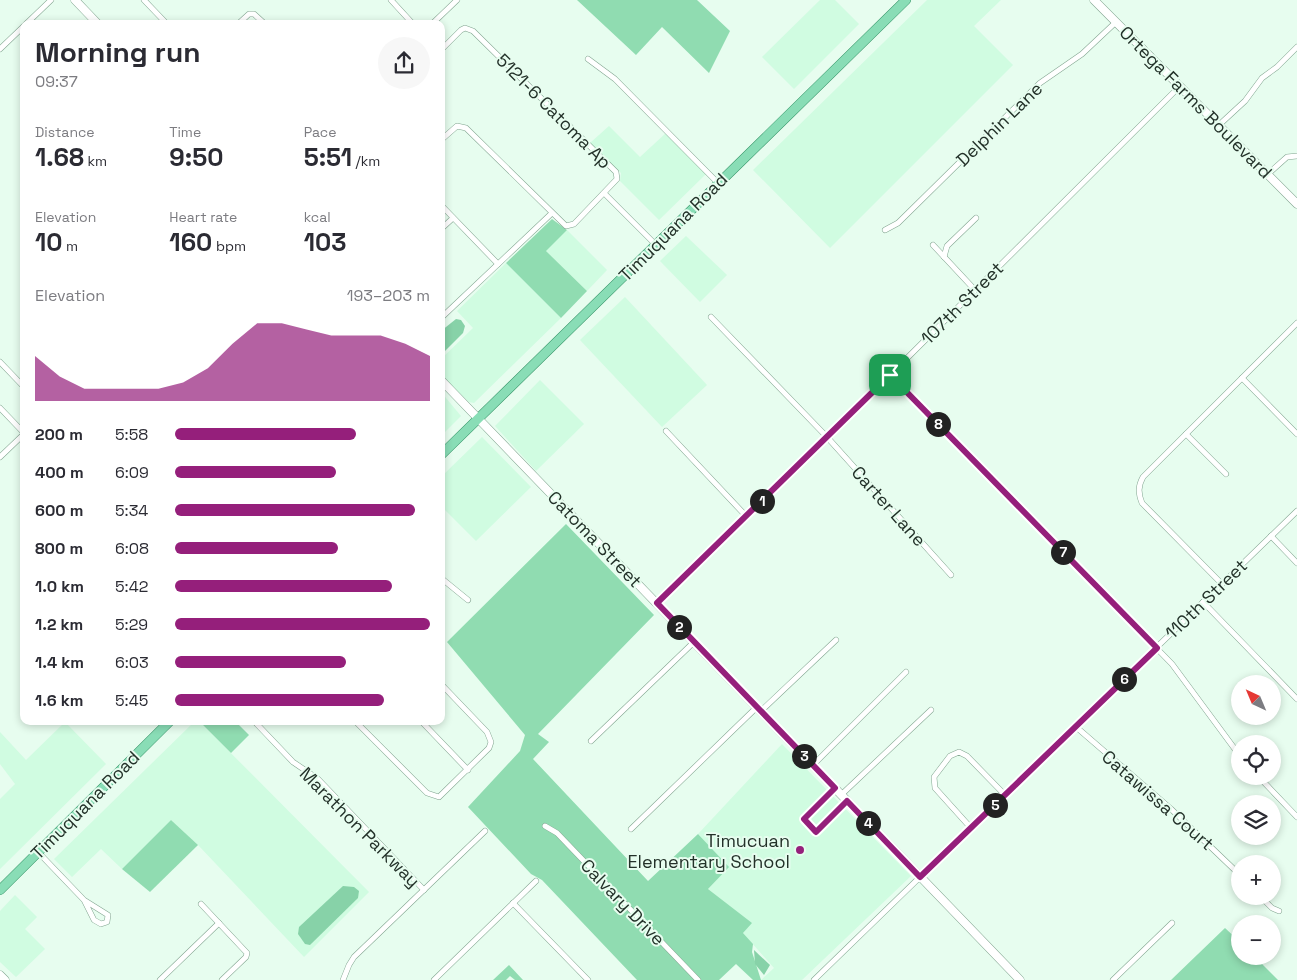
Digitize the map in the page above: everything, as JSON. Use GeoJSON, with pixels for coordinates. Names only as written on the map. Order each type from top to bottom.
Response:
{"type":"FeatureCollection","features":[{"type":"Feature","properties":{"kind":"main road","name":"Timuquana Road"},"geometry":{"type":"LineString","coordinates":[[445,451],[906,0]]}},
{"type":"Feature","properties":{"kind":"main road","name":"Timuquana Road"},"geometry":{"type":"LineString","coordinates":[[0,890],[166,725]]}},
{"type":"Feature","properties":{"kind":"street"},"geometry":{"type":"LineString","coordinates":[[30,20],[51,0]]}},
{"type":"Feature","properties":{"kind":"street"},"geometry":{"type":"LineString","coordinates":[[75,0],[94,20]]}},
{"type":"Feature","properties":{"kind":"street"},"geometry":{"type":"LineString","coordinates":[[144,0],[163,20]]}},
{"type":"Feature","properties":{"kind":"street"},"geometry":{"type":"LineString","coordinates":[[391,0],[410,20]]}},
{"type":"Feature","properties":{"kind":"street"},"geometry":{"type":"LineString","coordinates":[[436,20],[457,0]]}},
{"type":"Feature","properties":{"kind":"street","name":"Ortega Farms Boulevard"},"geometry":{"type":"LineString","coordinates":[[1094,0],[1297,204]]}},
{"type":"Feature","properties":{"kind":"street"},"geometry":{"type":"LineString","coordinates":[[242,20],[249,14],[254,14],[261,20]]}},
{"type":"Feature","properties":{"kind":"street","name":"Delphin Lane"},"geometry":{"type":"LineString","coordinates":[[885,230],[898,223],[1040,83],[1082,54],[1116,22]]}},
{"type":"Feature","properties":{"kind":"street","name":"5121-6 Catoma Ap"},"geometry":{"type":"LineString","coordinates":[[445,46],[461,30],[465,28],[473,31],[616,172],[615,183],[570,226],[563,224],[466,128],[457,126],[445,136]]}},
{"type":"Feature","properties":{"kind":"street"},"geometry":{"type":"LineString","coordinates":[[0,49],[20,30]]}},
{"type":"Feature","properties":{"kind":"street"},"geometry":{"type":"LineString","coordinates":[[1219,125],[1245,101],[1262,78],[1297,48]]}},
{"type":"Feature","properties":{"kind":"street"},"geometry":{"type":"LineString","coordinates":[[588,59],[615,79],[718,183]]}},
{"type":"Feature","properties":{"kind":"street","name":"107th Street"},"geometry":{"type":"LineString","coordinates":[[657,603],[976,290],[1180,86]]}},
{"type":"Feature","properties":{"kind":"street"},"geometry":{"type":"LineString","coordinates":[[1268,174],[1287,158],[1297,156]]}},
{"type":"Feature","properties":{"kind":"street"},"geometry":{"type":"LineString","coordinates":[[604,193],[656,245]]}},
{"type":"Feature","properties":{"kind":"street"},"geometry":{"type":"LineString","coordinates":[[445,209],[498,264]]}},
{"type":"Feature","properties":{"kind":"street"},"geometry":{"type":"LineString","coordinates":[[445,314],[552,213]]}},
{"type":"Feature","properties":{"kind":"street"},"geometry":{"type":"LineString","coordinates":[[445,225],[453,218]]}},
{"type":"Feature","properties":{"kind":"street"},"geometry":{"type":"LineString","coordinates":[[944,257],[947,246],[976,218]]}},
{"type":"Feature","properties":{"kind":"street"},"geometry":{"type":"LineString","coordinates":[[933,245],[976,290]]}},
{"type":"Feature","properties":{"kind":"street","name":"Carter Lane"},"geometry":{"type":"LineString","coordinates":[[711,317],[826,437],[951,575]]}},
{"type":"Feature","properties":{"kind":"street"},"geometry":{"type":"LineString","coordinates":[[1222,584],[1146,507],[1138,490],[1143,477],[1297,323]]}},
{"type":"Feature","properties":{"kind":"street"},"geometry":{"type":"LineString","coordinates":[[0,362],[20,383]]}},
{"type":"Feature","properties":{"kind":"street"},"geometry":{"type":"LineString","coordinates":[[890,375],[1178,670],[1231,744]]}},
{"type":"Feature","properties":{"kind":"street"},"geometry":{"type":"LineString","coordinates":[[1242,378],[1297,434]]}},
{"type":"Feature","properties":{"kind":"street","name":"Catoma Street"},"geometry":{"type":"LineString","coordinates":[[445,384],[1020,980]]}},
{"type":"Feature","properties":{"kind":"street"},"geometry":{"type":"LineString","coordinates":[[0,408],[20,430]]}},
{"type":"Feature","properties":{"kind":"street"},"geometry":{"type":"LineString","coordinates":[[666,431],[746,516]]}},
{"type":"Feature","properties":{"kind":"street"},"geometry":{"type":"LineString","coordinates":[[1186,434],[1226,474]]}},
{"type":"Feature","properties":{"kind":"street"},"geometry":{"type":"LineString","coordinates":[[0,457],[20,438]]}},
{"type":"Feature","properties":{"kind":"street","name":"110th Street"},"geometry":{"type":"LineString","coordinates":[[814,980],[1297,511]]}},
{"type":"Feature","properties":{"kind":"street"},"geometry":{"type":"LineString","coordinates":[[1272,536],[1297,563]]}},
{"type":"Feature","properties":{"kind":"street"},"geometry":{"type":"LineString","coordinates":[[445,581],[468,600]]}},
{"type":"Feature","properties":{"kind":"street"},"geometry":{"type":"LineString","coordinates":[[1203,602],[1297,699]]}},
{"type":"Feature","properties":{"kind":"street"},"geometry":{"type":"LineString","coordinates":[[631,829],[836,640]]}},
{"type":"Feature","properties":{"kind":"street"},"geometry":{"type":"LineString","coordinates":[[591,742],[694,642]]}},
{"type":"Feature","properties":{"kind":"street"},"geometry":{"type":"LineString","coordinates":[[813,766],[906,672]]}},
{"type":"Feature","properties":{"kind":"street"},"geometry":{"type":"LineString","coordinates":[[359,725],[430,796],[439,797],[489,748],[489,736],[445,688]]}},
{"type":"Feature","properties":{"kind":"street"},"geometry":{"type":"LineString","coordinates":[[847,801],[816,832],[804,819],[838,792],[931,710]]}},
{"type":"Feature","properties":{"kind":"street","name":"Marathon Parkway"},"geometry":{"type":"LineString","coordinates":[[258,725],[294,762],[318,779],[424,890]]}},
{"type":"Feature","properties":{"kind":"street"},"geometry":{"type":"LineString","coordinates":[[425,725],[468,770]]}},
{"type":"Feature","properties":{"kind":"street","name":"Catawissa Court"},"geometry":{"type":"LineString","coordinates":[[1075,726],[1171,808],[1231,866]]}},
{"type":"Feature","properties":{"kind":"street"},"geometry":{"type":"LineString","coordinates":[[971,828],[935,788],[933,783],[937,772],[950,756],[959,752],[964,753],[1005,795]]}},
{"type":"Feature","properties":{"kind":"street"},"geometry":{"type":"LineString","coordinates":[[1267,785],[1297,817]]}},
{"type":"Feature","properties":{"kind":"street","name":"Calvary Drive"},"geometry":{"type":"LineString","coordinates":[[545,826],[557,833],[698,980]]}},
{"type":"Feature","properties":{"kind":"street"},"geometry":{"type":"LineString","coordinates":[[343,980],[354,957],[485,831]]}},
{"type":"Feature","properties":{"kind":"street"},"geometry":{"type":"LineString","coordinates":[[38,852],[84,900],[108,914],[107,922],[101,924],[94,920],[84,900]]}},
{"type":"Feature","properties":{"kind":"street"},"geometry":{"type":"LineString","coordinates":[[434,980],[536,881]]}},
{"type":"Feature","properties":{"kind":"street"},"geometry":{"type":"LineString","coordinates":[[513,903],[588,980]]}},
{"type":"Feature","properties":{"kind":"street"},"geometry":{"type":"LineString","coordinates":[[201,904],[247,953],[246,957],[222,980]]}},
{"type":"Feature","properties":{"kind":"street"},"geometry":{"type":"LineString","coordinates":[[1269,905],[1279,911]]}},
{"type":"Feature","properties":{"kind":"street"},"geometry":{"type":"LineString","coordinates":[[160,980],[219,923]]}},
{"type":"Feature","properties":{"kind":"street"},"geometry":{"type":"LineString","coordinates":[[1113,980],[1172,923]]}},
{"type":"Feature","properties":{"kind":"street"},"geometry":{"type":"LineString","coordinates":[[0,975],[5,980]]}},
{"type":"Feature","properties":{"kind":"shaded area"},"geometry":{"type":"Polygon","coordinates":[[[577,0],[697,0],[730,31],[709,73],[662,27],[636,55],[577,0]]]}},
{"type":"Feature","properties":{"kind":"shaded area"},"geometry":{"type":"Polygon","coordinates":[[[820,0],[835,0],[859,24],[794,89],[762,57],[820,0]]]}},
{"type":"Feature","properties":{"kind":"shaded area"},"geometry":{"type":"Polygon","coordinates":[[[927,0],[1001,0],[974,26],[1013,65],[830,248],[753,170],[927,0]]]}},
{"type":"Feature","properties":{"kind":"shaded area"},"geometry":{"type":"Polygon","coordinates":[[[609,126],[640,157],[666,133],[706,174],[659,220],[620,181],[621,173],[590,143],[609,126]]]}},
{"type":"Feature","properties":{"kind":"shaded area"},"geometry":{"type":"Polygon","coordinates":[[[552,219],[567,230],[546,251],[587,291],[561,318],[506,263],[552,219]]]}},
{"type":"Feature","properties":{"kind":"shaded area"},"geometry":{"type":"Polygon","coordinates":[[[567,230],[607,270],[587,291],[545,250],[567,230]]]}},
{"type":"Feature","properties":{"kind":"shaded area"},"geometry":{"type":"Polygon","coordinates":[[[686,236],[727,275],[700,302],[660,261],[686,236]]]}},
{"type":"Feature","properties":{"kind":"shaded area"},"geometry":{"type":"Polygon","coordinates":[[[506,263],[561,318],[474,403],[469,402],[445,380],[445,355],[473,328],[457,311],[506,263]]]}},
{"type":"Feature","properties":{"kind":"shaded area"},"geometry":{"type":"Polygon","coordinates":[[[625,297],[707,385],[662,427],[580,340],[625,297]]]}},
{"type":"Feature","properties":{"kind":"shaded area"},"geometry":{"type":"Polygon","coordinates":[[[456,319],[461,320],[465,326],[463,333],[445,351],[445,328],[456,319]]]}},
{"type":"Feature","properties":{"kind":"shaded area"},"geometry":{"type":"Polygon","coordinates":[[[540,380],[584,424],[536,471],[495,426],[540,380]]]}},
{"type":"Feature","properties":{"kind":"shaded area"},"geometry":{"type":"Polygon","coordinates":[[[445,397],[461,416],[445,432],[445,397]]]}},
{"type":"Feature","properties":{"kind":"shaded area"},"geometry":{"type":"Polygon","coordinates":[[[482,437],[531,487],[476,541],[445,510],[445,473],[482,437]]]}},
{"type":"Feature","properties":{"kind":"shaded area"},"geometry":{"type":"Polygon","coordinates":[[[566,524],[654,615],[538,734],[549,742],[533,759],[648,881],[698,834],[729,867],[708,889],[752,923],[743,933],[753,944],[752,952],[761,980],[753,980],[736,964],[719,980],[637,980],[542,880],[531,874],[468,807],[520,751],[525,735],[447,642],[566,524]]]}},
{"type":"Feature","properties":{"kind":"shaded area"},"geometry":{"type":"Polygon","coordinates":[[[62,725],[68,725],[106,764],[0,869],[0,799],[15,784],[0,764],[0,732],[26,760],[62,725]]]}},
{"type":"Feature","properties":{"kind":"shaded area"},"geometry":{"type":"Polygon","coordinates":[[[191,725],[203,725],[369,892],[304,957],[198,845],[171,820],[122,869],[101,849],[72,877],[54,859],[191,725]]]}},
{"type":"Feature","properties":{"kind":"shaded area"},"geometry":{"type":"Polygon","coordinates":[[[203,725],[239,725],[249,735],[231,753],[203,725]]]}},
{"type":"Feature","properties":{"kind":"shaded area","name":"Timucuan Elementary School"},"geometry":{"type":"Polygon","coordinates":[[[782,744],[911,876],[802,980],[761,980],[774,968],[743,933],[751,923],[708,889],[728,867],[698,834],[782,744]]]}},
{"type":"Feature","properties":{"kind":"shaded area"},"geometry":{"type":"Polygon","coordinates":[[[171,820],[198,845],[150,892],[122,869],[171,820]]]}},
{"type":"Feature","properties":{"kind":"shaded area"},"geometry":{"type":"Polygon","coordinates":[[[343,886],[354,887],[359,891],[358,898],[310,945],[305,944],[298,934],[299,927],[343,886]]]}},
{"type":"Feature","properties":{"kind":"shaded area"},"geometry":{"type":"Polygon","coordinates":[[[15,895],[37,917],[25,929],[45,949],[16,977],[0,962],[0,911],[15,895]]]}},
{"type":"Feature","properties":{"kind":"shaded area"},"geometry":{"type":"Polygon","coordinates":[[[1225,928],[1231,934],[1231,965],[1263,965],[1278,980],[1171,980],[1225,928]]]}},
{"type":"Feature","properties":{"kind":"shaded area"},"geometry":{"type":"Polygon","coordinates":[[[754,950],[770,965],[764,975],[755,964],[754,950]]]}},
{"type":"Feature","properties":{"kind":"shaded area"},"geometry":{"type":"Polygon","coordinates":[[[509,965],[523,980],[515,980],[510,976],[506,980],[493,980],[509,965]]]}},
{"type":"Feature","properties":{"kind":"place","name":"Timucuan Elementary School"},"geometry":{"type":"Point","coordinates":[800,850]}},
{"type":"Feature","properties":{"kind":"route"},"geometry":{"type":"LineString","coordinates":[[890,375],[1157,648],[920,877],[847,801],[816,832],[804,819],[835,788],[657,603],[890,375]]}}]}
